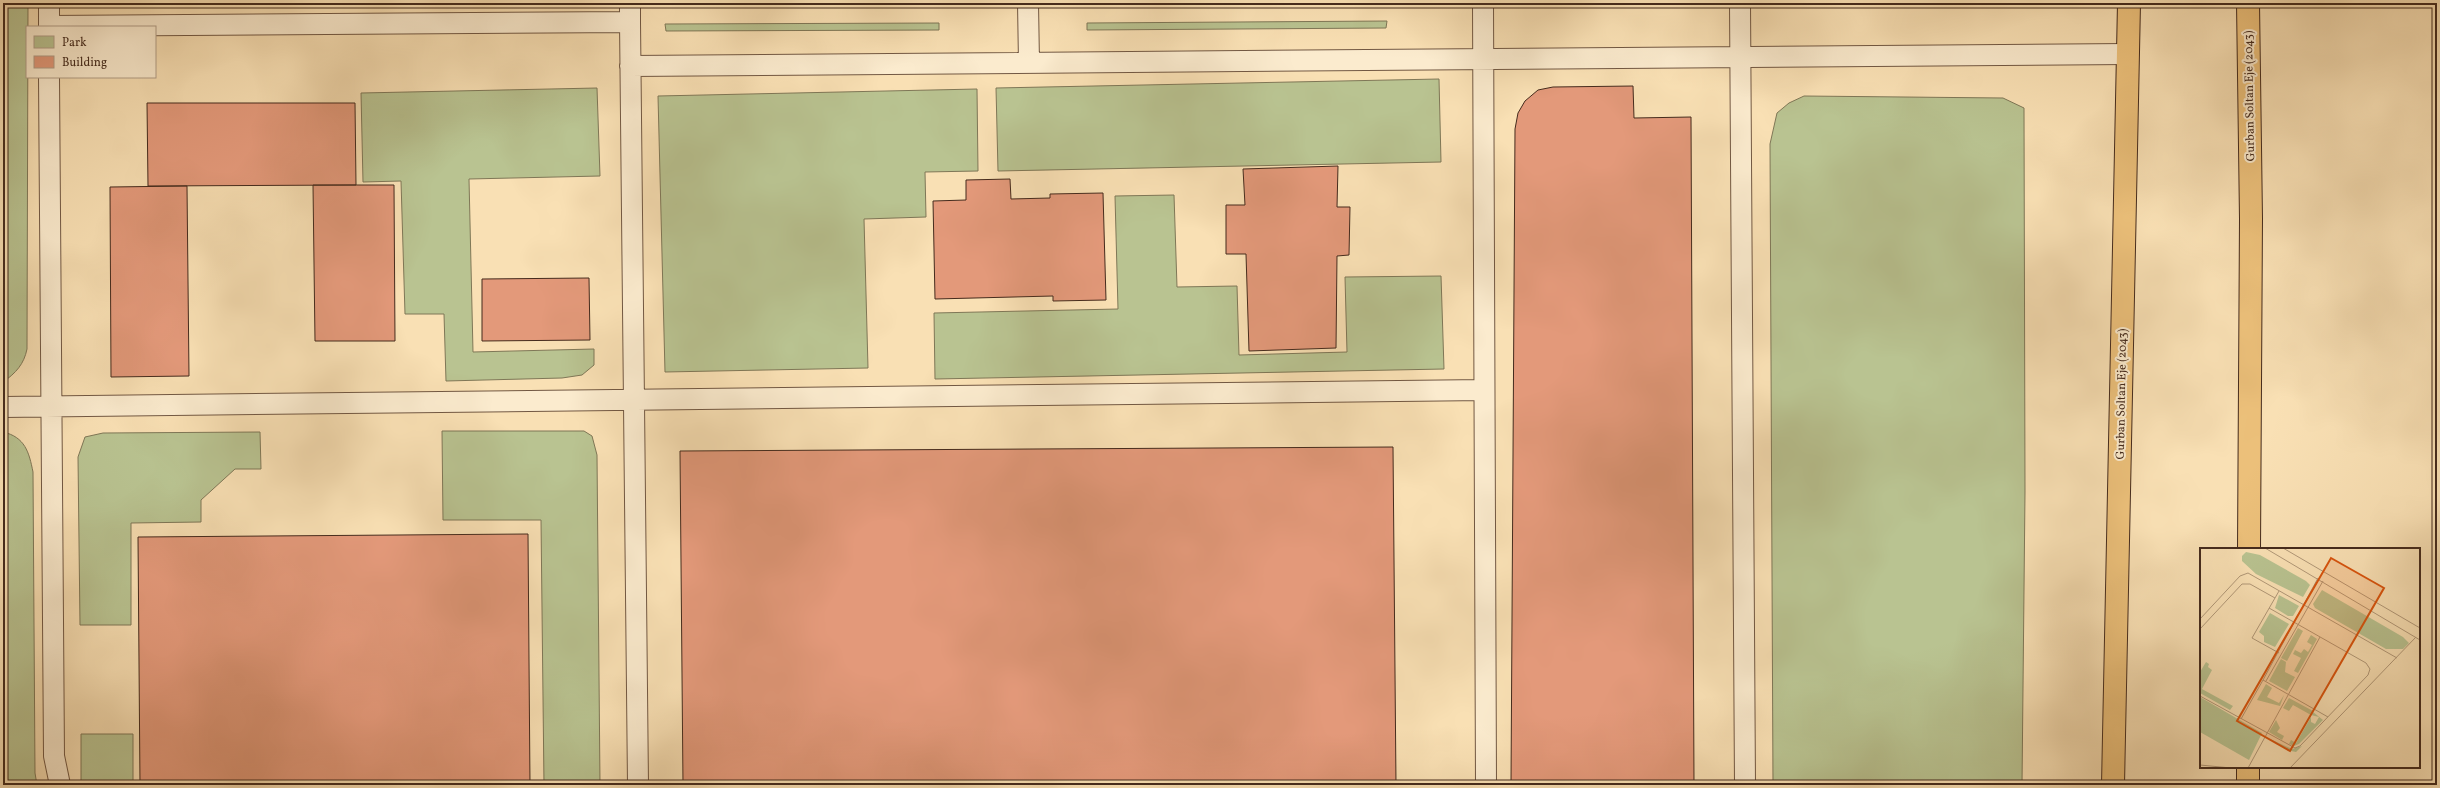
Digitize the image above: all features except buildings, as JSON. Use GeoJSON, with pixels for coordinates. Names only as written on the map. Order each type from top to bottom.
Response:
{"type":"FeatureCollection","features":[{"type":"Feature","properties":{"kind":"highway","name":"Gurban Soltan Eje (2043)"},"geometry":{"type":"LineString","coordinates":[[2113,785],[2129,3]]}},
{"type":"Feature","properties":{"kind":"highway","name":"Gurban Soltan Eje (2043)"},"geometry":{"type":"LineString","coordinates":[[2248,3],[2251,219],[2249,548]]}},
{"type":"Feature","properties":{"kind":"highway"},"geometry":{"type":"LineString","coordinates":[[2248,768],[2248,785]]}},
{"type":"Feature","properties":{"kind":"lane"},"geometry":{"type":"LineString","coordinates":[[49,3],[49,26]]}},
{"type":"Feature","properties":{"kind":"lane"},"geometry":{"type":"LineString","coordinates":[[1028,3],[1029,63]]}},
{"type":"Feature","properties":{"kind":"lane"},"geometry":{"type":"LineString","coordinates":[[1483,3],[1486,785]]}},
{"type":"Feature","properties":{"kind":"lane"},"geometry":{"type":"LineString","coordinates":[[1740,3],[1745,785]]}},
{"type":"Feature","properties":{"kind":"lane"},"geometry":{"type":"LineString","coordinates":[[88,26],[630,12],[638,785]]}},
{"type":"Feature","properties":{"kind":"lane"},"geometry":{"type":"LineString","coordinates":[[630,66],[2128,54]]}},
{"type":"Feature","properties":{"kind":"lane"},"geometry":{"type":"LineString","coordinates":[[49,78],[54,756],[60,785]]}},
{"type":"Feature","properties":{"kind":"lane"},"geometry":{"type":"LineString","coordinates":[[3,407],[1484,390]]}},
{"type":"Feature","properties":{"kind":"green space"},"geometry":{"type":"Polygon","coordinates":[[[3,3],[28,3],[28,26],[26,26],[26,78],[28,78],[27,349],[19,368],[3,382],[3,3]]]}},
{"type":"Feature","properties":{"kind":"green space"},"geometry":{"type":"Polygon","coordinates":[[[1387,21],[1386,28],[1087,30],[1087,23],[1387,21]]]}},
{"type":"Feature","properties":{"kind":"green space"},"geometry":{"type":"Polygon","coordinates":[[[939,23],[939,30],[666,31],[665,24],[939,23]]]}},
{"type":"Feature","properties":{"kind":"green space"},"geometry":{"type":"Polygon","coordinates":[[[1439,79],[1441,162],[998,171],[996,88],[1439,79]]]}},
{"type":"Feature","properties":{"kind":"green space"},"geometry":{"type":"Polygon","coordinates":[[[597,88],[600,176],[469,179],[473,352],[594,349],[594,365],[582,375],[562,378],[446,381],[444,314],[405,314],[401,181],[363,182],[361,93],[597,88]]]}},
{"type":"Feature","properties":{"kind":"green space"},"geometry":{"type":"Polygon","coordinates":[[[977,89],[978,171],[925,172],[926,217],[864,219],[868,368],[665,372],[658,96],[977,89]]]}},
{"type":"Feature","properties":{"kind":"green space"},"geometry":{"type":"Polygon","coordinates":[[[1804,96],[2003,98],[2024,108],[2025,492],[2022,785],[1773,785],[1770,144],[1777,113],[1789,103],[1804,96]]]}},
{"type":"Feature","properties":{"kind":"green space"},"geometry":{"type":"Polygon","coordinates":[[[1174,195],[1177,287],[1237,286],[1239,355],[1347,352],[1345,277],[1441,276],[1444,369],[935,379],[934,313],[1118,309],[1115,196],[1174,195]]]}},
{"type":"Feature","properties":{"kind":"green space"},"geometry":{"type":"Polygon","coordinates":[[[442,431],[584,431],[592,436],[597,455],[600,785],[544,785],[541,520],[443,520],[442,431]]]}},
{"type":"Feature","properties":{"kind":"green space"},"geometry":{"type":"Polygon","coordinates":[[[3,432],[10,434],[25,446],[30,458],[33,472],[35,773],[37,785],[4,785],[3,778],[3,432]]]}},
{"type":"Feature","properties":{"kind":"green space"},"geometry":{"type":"Polygon","coordinates":[[[260,432],[261,469],[235,469],[201,500],[201,522],[131,523],[131,625],[80,625],[78,457],[85,437],[103,433],[260,432]]]}},
{"type":"Feature","properties":{"kind":"green space"},"geometry":{"type":"Polygon","coordinates":[[[81,734],[133,734],[133,785],[81,785],[81,734]]]}}]}
